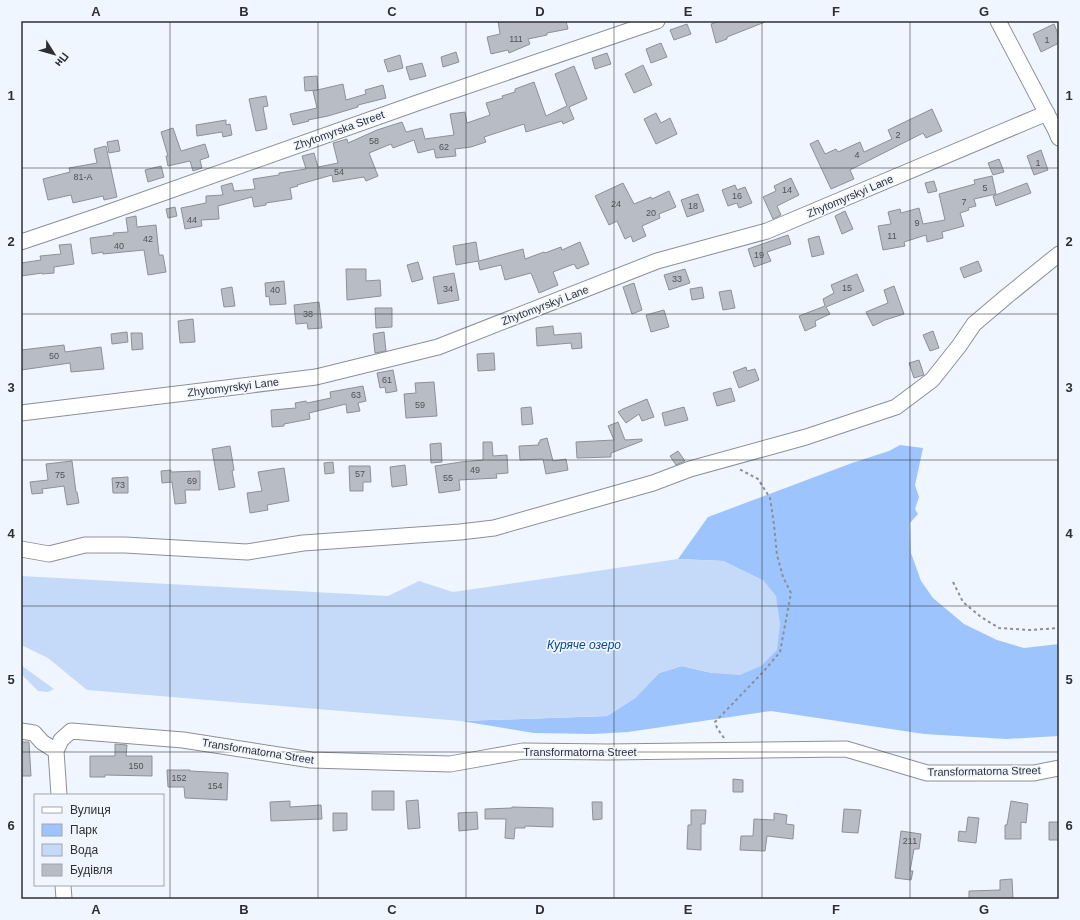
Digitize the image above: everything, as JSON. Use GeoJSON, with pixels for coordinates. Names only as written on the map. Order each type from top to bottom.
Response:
{"type":"FeatureCollection","features":[{"type":"Feature","properties":{"kind":"street","name":"Zhytomyrska Street"},"geometry":{"type":"LineString","coordinates":[[21,242],[417,103],[657,21]]}},
{"type":"Feature","properties":{"kind":"street"},"geometry":{"type":"LineString","coordinates":[[998,21],[1058,132]]}},
{"type":"Feature","properties":{"kind":"street","name":"Zhytomyrskyi Lane"},"geometry":{"type":"LineString","coordinates":[[21,413],[316,377],[438,347],[658,261],[767,231],[1047,113]]}},
{"type":"Feature","properties":{"kind":"street"},"geometry":{"type":"LineString","coordinates":[[21,549],[49,554],[85,545],[125,545],[247,552],[303,543],[460,532],[494,528],[653,483],[690,469],[806,437],[896,407],[932,380],[974,324],[1059,254]]}},
{"type":"Feature","properties":{"kind":"street"},"geometry":{"type":"LineString","coordinates":[[21,731],[34,733],[42,742],[56,751],[59,794]]}},
{"type":"Feature","properties":{"kind":"street","name":"Transformatorna Street"},"geometry":{"type":"LineString","coordinates":[[56,751],[60,740],[71,731],[184,740],[311,760],[450,764],[523,751],[608,752],[846,748],[927,773],[1034,773],[1059,768]]}},
{"type":"Feature","properties":{"kind":"street"},"geometry":{"type":"LineString","coordinates":[[64,886],[64,899]]}},
{"type":"Feature","properties":{"kind":"path"},"geometry":{"type":"LineString","coordinates":[[722,460],[758,479],[770,498],[777,555],[783,577],[791,593],[780,652],[764,671],[715,722],[717,728],[734,750]]}},
{"type":"Feature","properties":{"kind":"path"},"geometry":{"type":"LineString","coordinates":[[953,582],[963,602],[981,617],[1000,628],[1030,630],[1059,628]]}},
{"type":"Feature","properties":{"kind":"green space"},"geometry":{"type":"Polygon","coordinates":[[[900,445],[923,448],[915,485],[919,497],[915,509],[918,514],[910,523],[911,553],[921,581],[933,598],[964,624],[997,640],[1024,648],[1059,644],[1059,736],[1006,739],[924,734],[771,711],[628,732],[593,734],[534,733],[461,721],[607,716],[635,698],[659,673],[682,666],[712,673],[764,581],[723,561],[678,559],[708,517],[852,463],[889,451],[900,445]]]}},
{"type":"Feature","properties":{"kind":"water","name":"Куряче озеро"},"geometry":{"type":"Polygon","coordinates":[[[678,559],[723,561],[764,581],[776,596],[780,624],[777,650],[761,666],[740,675],[712,673],[682,666],[659,673],[635,698],[607,716],[461,721],[87,690],[48,658],[21,645],[21,576],[388,596],[419,581],[453,592],[678,559]]]}},
{"type":"Feature","properties":{"kind":"water"},"geometry":{"type":"Polygon","coordinates":[[[21,665],[54,689],[48,692],[38,691],[21,674],[21,665]]]}},
{"type":"Feature","properties":{"kind":"building"},"geometry":{"type":"Polygon","coordinates":[[[498,21],[566,21],[568,29],[547,33],[547,35],[528,39],[530,44],[509,53],[508,50],[491,54],[487,37],[500,34],[498,21]]]}},
{"type":"Feature","properties":{"kind":"building"},"geometry":{"type":"Polygon","coordinates":[[[720,21],[765,22],[716,43],[711,24],[720,21]]]}},
{"type":"Feature","properties":{"kind":"building"},"geometry":{"type":"Polygon","coordinates":[[[687,24],[691,34],[674,40],[670,30],[687,24]]]}},
{"type":"Feature","properties":{"kind":"building"},"geometry":{"type":"Polygon","coordinates":[[[1054,24],[1059,36],[1059,43],[1041,52],[1033,34],[1054,24]]]}},
{"type":"Feature","properties":{"kind":"building"},"geometry":{"type":"Polygon","coordinates":[[[661,43],[667,57],[651,63],[646,49],[661,43]]]}},
{"type":"Feature","properties":{"kind":"building"},"geometry":{"type":"Polygon","coordinates":[[[456,52],[459,62],[443,67],[441,57],[456,52]]]}},
{"type":"Feature","properties":{"kind":"building"},"geometry":{"type":"Polygon","coordinates":[[[607,53],[611,64],[595,69],[592,58],[607,53]]]}},
{"type":"Feature","properties":{"kind":"building"},"geometry":{"type":"Polygon","coordinates":[[[400,55],[403,68],[388,72],[384,60],[400,55]]]}},
{"type":"Feature","properties":{"kind":"building"},"geometry":{"type":"Polygon","coordinates":[[[422,63],[426,76],[410,80],[406,67],[422,63]]]}},
{"type":"Feature","properties":{"kind":"building"},"geometry":{"type":"Polygon","coordinates":[[[643,65],[652,85],[634,93],[625,74],[643,65]]]}},
{"type":"Feature","properties":{"kind":"building"},"geometry":{"type":"Polygon","coordinates":[[[574,66],[587,99],[569,107],[574,119],[563,124],[562,121],[526,132],[524,124],[484,137],[486,142],[471,147],[455,149],[456,156],[436,158],[434,149],[418,153],[414,140],[393,148],[391,144],[369,153],[378,176],[366,181],[364,177],[333,182],[332,175],[290,188],[292,199],[266,203],[266,205],[254,207],[252,197],[218,206],[219,219],[201,220],[202,226],[185,229],[181,208],[206,203],[206,196],[223,195],[221,186],[232,183],[234,191],[255,189],[253,179],[306,169],[302,156],[314,153],[318,167],[338,163],[333,143],[347,139],[348,143],[377,130],[402,122],[406,132],[422,128],[425,139],[454,135],[450,114],[465,112],[467,123],[490,115],[486,103],[503,98],[502,96],[515,92],[515,89],[534,82],[546,116],[567,106],[555,74],[574,66]]]}},
{"type":"Feature","properties":{"kind":"building"},"geometry":{"type":"Polygon","coordinates":[[[317,76],[318,90],[305,91],[304,77],[317,76]]]}},
{"type":"Feature","properties":{"kind":"building"},"geometry":{"type":"Polygon","coordinates":[[[343,84],[346,100],[366,94],[365,90],[383,85],[386,98],[293,125],[290,114],[317,108],[313,91],[343,84]]]}},
{"type":"Feature","properties":{"kind":"building"},"geometry":{"type":"Polygon","coordinates":[[[266,96],[268,106],[263,107],[267,129],[256,131],[249,99],[266,96]]]}},
{"type":"Feature","properties":{"kind":"building"},"geometry":{"type":"Polygon","coordinates":[[[932,109],[942,131],[926,138],[923,133],[850,170],[854,179],[831,189],[810,144],[818,140],[825,154],[836,149],[838,152],[860,142],[864,152],[892,139],[888,130],[932,109]]]}},
{"type":"Feature","properties":{"kind":"building"},"geometry":{"type":"Polygon","coordinates":[[[656,113],[661,123],[670,118],[677,134],[656,144],[644,119],[656,113]]]}},
{"type":"Feature","properties":{"kind":"building"},"geometry":{"type":"Polygon","coordinates":[[[226,120],[226,125],[230,124],[232,135],[223,137],[222,132],[197,136],[196,125],[226,120]]]}},
{"type":"Feature","properties":{"kind":"building"},"geometry":{"type":"Polygon","coordinates":[[[173,128],[181,151],[205,144],[209,157],[200,160],[202,168],[193,171],[190,161],[168,166],[166,156],[168,156],[161,132],[173,128]]]}},
{"type":"Feature","properties":{"kind":"building"},"geometry":{"type":"Polygon","coordinates":[[[118,140],[120,151],[109,153],[107,142],[118,140]]]}},
{"type":"Feature","properties":{"kind":"building"},"geometry":{"type":"Polygon","coordinates":[[[106,146],[117,197],[104,200],[103,196],[73,203],[71,195],[48,200],[43,179],[70,172],[69,168],[97,163],[94,149],[106,146]]]}},
{"type":"Feature","properties":{"kind":"building"},"geometry":{"type":"Polygon","coordinates":[[[1041,150],[1048,170],[1034,175],[1027,156],[1041,150]]]}},
{"type":"Feature","properties":{"kind":"building"},"geometry":{"type":"Polygon","coordinates":[[[999,159],[1004,172],[993,175],[988,163],[999,159]]]}},
{"type":"Feature","properties":{"kind":"building"},"geometry":{"type":"Polygon","coordinates":[[[161,166],[164,177],[148,182],[145,170],[161,166]]]}},
{"type":"Feature","properties":{"kind":"building"},"geometry":{"type":"Polygon","coordinates":[[[992,176],[996,194],[974,199],[976,206],[968,208],[969,210],[960,213],[964,226],[942,232],[943,238],[927,242],[926,235],[904,242],[905,246],[883,250],[878,226],[891,224],[888,212],[900,209],[901,213],[919,208],[923,224],[945,220],[939,194],[975,184],[974,180],[992,176]]]}},
{"type":"Feature","properties":{"kind":"building"},"geometry":{"type":"Polygon","coordinates":[[[791,178],[799,195],[777,206],[781,215],[773,219],[763,197],[776,191],[774,186],[791,178]]]}},
{"type":"Feature","properties":{"kind":"building"},"geometry":{"type":"Polygon","coordinates":[[[934,181],[937,191],[928,193],[925,183],[934,181]]]}},
{"type":"Feature","properties":{"kind":"building"},"geometry":{"type":"Polygon","coordinates":[[[623,183],[634,204],[651,197],[652,199],[669,191],[676,207],[659,214],[660,218],[642,226],[646,236],[633,242],[631,236],[625,239],[617,221],[609,225],[595,196],[623,183]]]}},
{"type":"Feature","properties":{"kind":"building"},"geometry":{"type":"Polygon","coordinates":[[[1027,183],[1031,193],[996,206],[993,196],[1027,183]]]}},
{"type":"Feature","properties":{"kind":"building"},"geometry":{"type":"Polygon","coordinates":[[[735,185],[737,190],[745,187],[752,203],[739,208],[737,203],[728,206],[722,190],[735,185]]]}},
{"type":"Feature","properties":{"kind":"building"},"geometry":{"type":"Polygon","coordinates":[[[698,194],[704,211],[687,217],[681,200],[698,194]]]}},
{"type":"Feature","properties":{"kind":"building"},"geometry":{"type":"Polygon","coordinates":[[[175,207],[177,216],[168,218],[166,209],[175,207]]]}},
{"type":"Feature","properties":{"kind":"building"},"geometry":{"type":"Polygon","coordinates":[[[845,211],[853,229],[842,234],[835,216],[845,211]]]}},
{"type":"Feature","properties":{"kind":"building"},"geometry":{"type":"Polygon","coordinates":[[[136,216],[137,227],[156,225],[159,255],[163,255],[166,272],[148,275],[144,250],[92,254],[90,238],[114,235],[113,233],[128,232],[126,218],[136,216]]]}},
{"type":"Feature","properties":{"kind":"building"},"geometry":{"type":"Polygon","coordinates":[[[788,235],[791,244],[767,252],[771,261],[754,267],[748,249],[788,235]]]}},
{"type":"Feature","properties":{"kind":"building"},"geometry":{"type":"Polygon","coordinates":[[[819,236],[824,254],[812,257],[808,239],[819,236]]]}},
{"type":"Feature","properties":{"kind":"building"},"geometry":{"type":"Polygon","coordinates":[[[476,242],[479,261],[523,249],[525,259],[561,247],[562,250],[580,242],[589,264],[577,269],[574,264],[553,272],[558,285],[539,293],[531,273],[505,280],[501,265],[480,270],[478,261],[456,265],[453,246],[476,242]]]}},
{"type":"Feature","properties":{"kind":"building"},"geometry":{"type":"Polygon","coordinates":[[[71,244],[74,264],[54,267],[54,273],[21,276],[21,263],[41,260],[40,256],[61,254],[59,245],[71,244]]]}},
{"type":"Feature","properties":{"kind":"building"},"geometry":{"type":"Polygon","coordinates":[[[978,261],[982,271],[964,278],[960,268],[978,261]]]}},
{"type":"Feature","properties":{"kind":"building"},"geometry":{"type":"Polygon","coordinates":[[[418,262],[423,279],[412,282],[407,265],[418,262]]]}},
{"type":"Feature","properties":{"kind":"building"},"geometry":{"type":"Polygon","coordinates":[[[346,269],[366,269],[366,281],[380,280],[381,296],[347,300],[346,269]]]}},
{"type":"Feature","properties":{"kind":"building"},"geometry":{"type":"Polygon","coordinates":[[[685,269],[690,283],[669,290],[664,275],[685,269]]]}},
{"type":"Feature","properties":{"kind":"building"},"geometry":{"type":"Polygon","coordinates":[[[454,273],[459,300],[438,304],[433,277],[454,273]]]}},
{"type":"Feature","properties":{"kind":"building"},"geometry":{"type":"Polygon","coordinates":[[[857,274],[864,291],[826,307],[830,314],[815,321],[816,326],[805,331],[799,316],[825,306],[823,299],[834,293],[831,285],[857,274]]]}},
{"type":"Feature","properties":{"kind":"building"},"geometry":{"type":"Polygon","coordinates":[[[284,281],[286,304],[270,305],[269,296],[266,297],[265,283],[284,281]]]}},
{"type":"Feature","properties":{"kind":"building"},"geometry":{"type":"Polygon","coordinates":[[[634,283],[642,310],[632,314],[623,287],[634,283]]]}},
{"type":"Feature","properties":{"kind":"building"},"geometry":{"type":"Polygon","coordinates":[[[894,286],[904,314],[885,320],[873,326],[866,312],[888,303],[884,290],[894,286]]]}},
{"type":"Feature","properties":{"kind":"building"},"geometry":{"type":"Polygon","coordinates":[[[232,287],[235,306],[224,307],[221,289],[232,287]]]}},
{"type":"Feature","properties":{"kind":"building"},"geometry":{"type":"Polygon","coordinates":[[[702,287],[704,298],[692,300],[690,289],[702,287]]]}},
{"type":"Feature","properties":{"kind":"building"},"geometry":{"type":"Polygon","coordinates":[[[731,290],[735,308],[723,310],[719,292],[731,290]]]}},
{"type":"Feature","properties":{"kind":"building"},"geometry":{"type":"Polygon","coordinates":[[[319,302],[322,328],[308,329],[307,323],[296,324],[294,305],[319,302]]]}},
{"type":"Feature","properties":{"kind":"building"},"geometry":{"type":"Polygon","coordinates":[[[375,308],[392,308],[392,327],[376,328],[375,308]]]}},
{"type":"Feature","properties":{"kind":"building"},"geometry":{"type":"Polygon","coordinates":[[[664,310],[669,327],[651,332],[646,315],[664,310]]]}},
{"type":"Feature","properties":{"kind":"building"},"geometry":{"type":"Polygon","coordinates":[[[193,319],[195,342],[180,343],[178,321],[193,319]]]}},
{"type":"Feature","properties":{"kind":"building"},"geometry":{"type":"Polygon","coordinates":[[[553,326],[554,335],[581,333],[582,348],[572,349],[571,343],[537,346],[536,328],[553,326]]]}},
{"type":"Feature","properties":{"kind":"building"},"geometry":{"type":"Polygon","coordinates":[[[933,331],[939,348],[930,351],[923,335],[933,331]]]}},
{"type":"Feature","properties":{"kind":"building"},"geometry":{"type":"Polygon","coordinates":[[[127,332],[128,342],[112,344],[111,334],[127,332]]]}},
{"type":"Feature","properties":{"kind":"building"},"geometry":{"type":"Polygon","coordinates":[[[384,332],[386,351],[375,353],[373,334],[384,332]]]}},
{"type":"Feature","properties":{"kind":"building"},"geometry":{"type":"Polygon","coordinates":[[[131,333],[142,333],[143,349],[132,350],[131,333]]]}},
{"type":"Feature","properties":{"kind":"building"},"geometry":{"type":"Polygon","coordinates":[[[64,345],[65,352],[101,347],[104,369],[71,372],[70,363],[21,370],[21,350],[64,345]]]}},
{"type":"Feature","properties":{"kind":"building"},"geometry":{"type":"Polygon","coordinates":[[[494,353],[495,370],[478,371],[477,354],[494,353]]]}},
{"type":"Feature","properties":{"kind":"building"},"geometry":{"type":"Polygon","coordinates":[[[919,360],[924,375],[914,378],[909,363],[919,360]]]}},
{"type":"Feature","properties":{"kind":"building"},"geometry":{"type":"Polygon","coordinates":[[[746,367],[747,371],[755,369],[759,380],[739,388],[733,372],[746,367]]]}},
{"type":"Feature","properties":{"kind":"building"},"geometry":{"type":"Polygon","coordinates":[[[393,370],[397,391],[386,393],[385,387],[380,388],[377,373],[393,370]]]}},
{"type":"Feature","properties":{"kind":"building"},"geometry":{"type":"Polygon","coordinates":[[[434,382],[437,416],[406,418],[404,394],[416,393],[415,383],[434,382]]]}},
{"type":"Feature","properties":{"kind":"building"},"geometry":{"type":"Polygon","coordinates":[[[363,386],[366,401],[358,403],[360,411],[347,413],[346,404],[309,413],[310,419],[284,424],[284,426],[272,427],[271,410],[296,408],[295,403],[306,401],[307,403],[331,398],[330,392],[363,386]]]}},
{"type":"Feature","properties":{"kind":"building"},"geometry":{"type":"Polygon","coordinates":[[[731,388],[735,401],[717,406],[713,393],[731,388]]]}},
{"type":"Feature","properties":{"kind":"building"},"geometry":{"type":"Polygon","coordinates":[[[647,399],[654,417],[642,421],[639,414],[626,423],[618,412],[647,399]]]}},
{"type":"Feature","properties":{"kind":"building"},"geometry":{"type":"Polygon","coordinates":[[[531,407],[533,424],[522,425],[521,408],[531,407]]]}},
{"type":"Feature","properties":{"kind":"building"},"geometry":{"type":"Polygon","coordinates":[[[684,407],[688,420],[665,426],[662,413],[684,407]]]}},
{"type":"Feature","properties":{"kind":"building"},"geometry":{"type":"Polygon","coordinates":[[[618,422],[625,440],[642,439],[642,441],[611,453],[611,457],[577,458],[576,442],[614,440],[608,426],[618,422]]]}},
{"type":"Feature","properties":{"kind":"building"},"geometry":{"type":"Polygon","coordinates":[[[547,438],[553,461],[566,459],[568,470],[546,474],[543,459],[520,460],[519,446],[539,445],[538,443],[540,440],[547,438]]]}},
{"type":"Feature","properties":{"kind":"building"},"geometry":{"type":"Polygon","coordinates":[[[483,442],[492,442],[493,456],[507,455],[508,473],[496,474],[497,478],[459,480],[460,490],[439,493],[435,466],[483,460],[483,442]]]}},
{"type":"Feature","properties":{"kind":"building"},"geometry":{"type":"Polygon","coordinates":[[[441,443],[442,462],[431,463],[430,444],[441,443]]]}},
{"type":"Feature","properties":{"kind":"building"},"geometry":{"type":"Polygon","coordinates":[[[230,446],[235,487],[219,490],[212,449],[230,446]]]}},
{"type":"Feature","properties":{"kind":"building"},"geometry":{"type":"Polygon","coordinates":[[[678,451],[685,461],[676,465],[670,456],[678,451]]]}},
{"type":"Feature","properties":{"kind":"building"},"geometry":{"type":"Polygon","coordinates":[[[72,461],[79,503],[67,505],[64,486],[42,489],[43,493],[32,494],[30,482],[48,480],[46,464],[72,461]]]}},
{"type":"Feature","properties":{"kind":"building"},"geometry":{"type":"Polygon","coordinates":[[[333,462],[334,473],[325,474],[324,463],[333,462]]]}},
{"type":"Feature","properties":{"kind":"building"},"geometry":{"type":"Polygon","coordinates":[[[405,465],[407,485],[392,487],[390,467],[405,465]]]}},
{"type":"Feature","properties":{"kind":"building"},"geometry":{"type":"Polygon","coordinates":[[[349,466],[370,466],[371,482],[363,482],[363,491],[350,491],[349,466]]]}},
{"type":"Feature","properties":{"kind":"building"},"geometry":{"type":"Polygon","coordinates":[[[284,468],[289,501],[267,505],[268,510],[250,513],[247,493],[262,491],[258,472],[284,468]]]}},
{"type":"Feature","properties":{"kind":"building"},"geometry":{"type":"Polygon","coordinates":[[[171,470],[171,472],[200,471],[200,490],[185,490],[186,503],[175,504],[172,482],[162,483],[161,471],[171,470]]]}},
{"type":"Feature","properties":{"kind":"building"},"geometry":{"type":"Polygon","coordinates":[[[128,477],[128,493],[113,493],[112,478],[128,477]]]}},
{"type":"Feature","properties":{"kind":"building"},"geometry":{"type":"Polygon","coordinates":[[[21,742],[29,742],[31,776],[21,776],[21,742]]]}},
{"type":"Feature","properties":{"kind":"building"},"geometry":{"type":"Polygon","coordinates":[[[115,744],[127,745],[126,756],[152,756],[152,776],[105,775],[105,777],[90,777],[90,756],[115,756],[115,744]]]}},
{"type":"Feature","properties":{"kind":"building"},"geometry":{"type":"Polygon","coordinates":[[[167,770],[228,773],[227,800],[185,798],[184,787],[168,787],[167,770]]]}},
{"type":"Feature","properties":{"kind":"building"},"geometry":{"type":"Polygon","coordinates":[[[733,779],[743,780],[743,792],[733,792],[733,779]]]}},
{"type":"Feature","properties":{"kind":"building"},"geometry":{"type":"Polygon","coordinates":[[[372,791],[394,791],[394,810],[372,810],[372,791]]]}},
{"type":"Feature","properties":{"kind":"building"},"geometry":{"type":"Polygon","coordinates":[[[418,800],[420,828],[408,829],[406,801],[418,800]]]}},
{"type":"Feature","properties":{"kind":"building"},"geometry":{"type":"Polygon","coordinates":[[[290,801],[290,807],[321,805],[322,819],[271,821],[270,802],[290,801]]]}},
{"type":"Feature","properties":{"kind":"building"},"geometry":{"type":"Polygon","coordinates":[[[1011,801],[1028,804],[1026,823],[1021,822],[1021,839],[1005,839],[1005,825],[1007,825],[1011,801]]]}},
{"type":"Feature","properties":{"kind":"building"},"geometry":{"type":"Polygon","coordinates":[[[592,802],[602,802],[602,819],[593,820],[592,802]]]}},
{"type":"Feature","properties":{"kind":"building"},"geometry":{"type":"Polygon","coordinates":[[[512,807],[553,808],[553,827],[525,826],[525,828],[515,828],[514,839],[505,838],[506,819],[485,819],[485,809],[512,807]]]}},
{"type":"Feature","properties":{"kind":"building"},"geometry":{"type":"Polygon","coordinates":[[[844,809],[861,810],[858,833],[842,832],[844,809]]]}},
{"type":"Feature","properties":{"kind":"building"},"geometry":{"type":"Polygon","coordinates":[[[691,810],[706,810],[705,824],[701,824],[701,850],[687,849],[688,825],[691,825],[691,810]]]}},
{"type":"Feature","properties":{"kind":"building"},"geometry":{"type":"Polygon","coordinates":[[[477,812],[478,829],[459,831],[458,813],[477,812]]]}},
{"type":"Feature","properties":{"kind":"building"},"geometry":{"type":"Polygon","coordinates":[[[333,813],[347,813],[347,830],[333,831],[333,813]]]}},
{"type":"Feature","properties":{"kind":"building"},"geometry":{"type":"Polygon","coordinates":[[[774,813],[787,815],[786,824],[794,825],[793,839],[767,836],[765,851],[740,850],[741,836],[753,836],[754,819],[774,820],[774,813]]]}},
{"type":"Feature","properties":{"kind":"building"},"geometry":{"type":"Polygon","coordinates":[[[968,817],[979,818],[976,843],[958,841],[959,831],[966,832],[968,817]]]}},
{"type":"Feature","properties":{"kind":"building"},"geometry":{"type":"Polygon","coordinates":[[[1049,822],[1059,822],[1059,840],[1049,840],[1049,822]]]}},
{"type":"Feature","properties":{"kind":"building"},"geometry":{"type":"Polygon","coordinates":[[[901,831],[921,834],[919,849],[914,849],[910,871],[913,871],[911,880],[895,878],[901,831]]]}},
{"type":"Feature","properties":{"kind":"building"},"geometry":{"type":"Polygon","coordinates":[[[1012,879],[1013,899],[969,899],[969,891],[1000,890],[1000,880],[1012,879]]]}}]}
